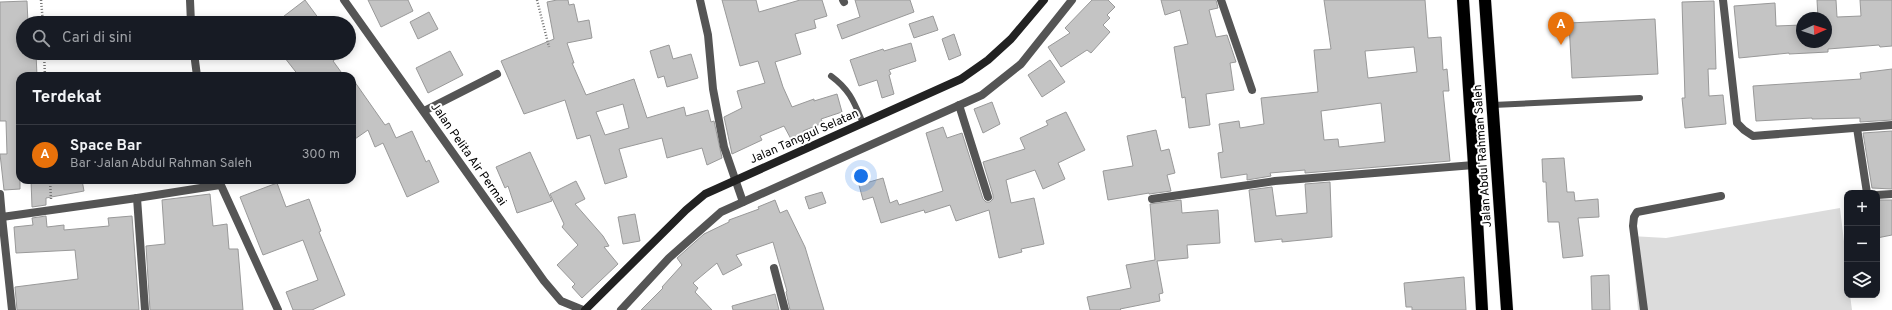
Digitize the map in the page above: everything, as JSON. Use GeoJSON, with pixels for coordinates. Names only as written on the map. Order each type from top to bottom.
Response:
{"type":"FeatureCollection","features":[{"type":"Feature","properties":{"kind":"highway","name":"Jalan Abdul Rahman Saleh"},"geometry":{"type":"LineString","coordinates":[[1463,0],[1482,310]]}},
{"type":"Feature","properties":{"kind":"highway","name":"Jalan Abdul Rahman Saleh"},"geometry":{"type":"LineString","coordinates":[[1485,0],[1507,310]]}},
{"type":"Feature","properties":{"kind":"street"},"geometry":{"type":"LineString","coordinates":[[190,0],[191,16]]}},
{"type":"Feature","properties":{"kind":"street","name":"Jalan Pelita Air Permai"},"geometry":{"type":"LineString","coordinates":[[344,0],[356,16]]}},
{"type":"Feature","properties":{"kind":"street"},"geometry":{"type":"LineString","coordinates":[[700,0],[708,35],[712,89],[724,147],[743,202]]}},
{"type":"Feature","properties":{"kind":"street","name":"Jalan Tanggul Selatan"},"geometry":{"type":"LineString","coordinates":[[584,310],[686,210],[705,194],[961,80],[988,60],[1011,39],[1044,0]]}},
{"type":"Feature","properties":{"kind":"street"},"geometry":{"type":"LineString","coordinates":[[621,310],[669,258],[721,212],[982,95],[1021,64],[1072,0]]}},
{"type":"Feature","properties":{"kind":"street"},"geometry":{"type":"LineString","coordinates":[[1221,0],[1252,90]]}},
{"type":"Feature","properties":{"kind":"street"},"geometry":{"type":"LineString","coordinates":[[1722,0],[1737,123],[1744,130],[1753,136],[1892,125]]}},
{"type":"Feature","properties":{"kind":"street","name":"Jalan Pelita Air Permai"},"geometry":{"type":"LineString","coordinates":[[356,17],[544,281],[561,301],[584,310]]}},
{"type":"Feature","properties":{"kind":"street"},"geometry":{"type":"LineString","coordinates":[[195,60],[196,72]]}},
{"type":"Feature","properties":{"kind":"street"},"geometry":{"type":"LineString","coordinates":[[424,111],[497,74]]}},
{"type":"Feature","properties":{"kind":"street"},"geometry":{"type":"LineString","coordinates":[[959,105],[988,197]]}},
{"type":"Feature","properties":{"kind":"street"},"geometry":{"type":"LineString","coordinates":[[1857,128],[1866,190]]}},
{"type":"Feature","properties":{"kind":"street"},"geometry":{"type":"LineString","coordinates":[[1152,199],[1275,181],[1474,165]]}},
{"type":"Feature","properties":{"kind":"street"},"geometry":{"type":"LineString","coordinates":[[2,217],[138,198],[209,184]]}},
{"type":"Feature","properties":{"kind":"street"},"geometry":{"type":"LineString","coordinates":[[220,184],[278,310]]}},
{"type":"Feature","properties":{"kind":"street"},"geometry":{"type":"LineString","coordinates":[[0,194],[12,310]]}},
{"type":"Feature","properties":{"kind":"street"},"geometry":{"type":"LineString","coordinates":[[1880,195],[1892,194]]}},
{"type":"Feature","properties":{"kind":"street"},"geometry":{"type":"LineString","coordinates":[[1644,310],[1633,226],[1634,217],[1637,212],[1721,196]]}},
{"type":"Feature","properties":{"kind":"street"},"geometry":{"type":"LineString","coordinates":[[138,198],[145,310]]}},
{"type":"Feature","properties":{"kind":"street"},"geometry":{"type":"LineString","coordinates":[[774,268],[785,310]]}},
{"type":"Feature","properties":{"kind":"lane"},"geometry":{"type":"LineString","coordinates":[[831,76],[844,86],[852,96],[863,123]]}},
{"type":"Feature","properties":{"kind":"lane"},"geometry":{"type":"LineString","coordinates":[[1493,105],[1640,98]]}},
{"type":"Feature","properties":{"kind":"path"},"geometry":{"type":"LineString","coordinates":[[41,0],[42,16]]}},
{"type":"Feature","properties":{"kind":"path"},"geometry":{"type":"LineString","coordinates":[[537,0],[549,47]]}},
{"type":"Feature","properties":{"kind":"path"},"geometry":{"type":"LineString","coordinates":[[44,60],[45,72]]}},
{"type":"Feature","properties":{"kind":"path"},"geometry":{"type":"LineString","coordinates":[[50,184],[52,211]]}},
{"type":"Feature","properties":{"kind":"shaded area"},"geometry":{"type":"Polygon","coordinates":[[[1840,208],[1844,242],[1844,298],[1850,298],[1852,310],[1638,310],[1631,236],[1666,238],[1840,208]]]}},
{"type":"Feature","properties":{"kind":"building"},"geometry":{"type":"Polygon","coordinates":[[[305,0],[317,16],[284,16],[305,0]]]}},
{"type":"Feature","properties":{"kind":"building"},"geometry":{"type":"Polygon","coordinates":[[[368,0],[408,0],[413,11],[381,27],[368,0]]]}},
{"type":"Feature","properties":{"kind":"building"},"geometry":{"type":"Polygon","coordinates":[[[568,0],[569,5],[574,4],[578,22],[589,20],[592,38],[567,43],[574,63],[572,63],[586,95],[634,79],[647,118],[684,107],[686,116],[708,110],[711,122],[714,121],[722,158],[707,165],[702,148],[667,158],[662,138],[619,149],[627,177],[605,184],[590,135],[577,139],[565,100],[524,114],[501,61],[554,39],[547,2],[568,0]],[[623,104],[596,112],[605,135],[629,128],[623,104]]]}},
{"type":"Feature","properties":{"kind":"building"},"geometry":{"type":"Polygon","coordinates":[[[722,0],[756,0],[759,12],[800,0],[822,0],[827,16],[814,20],[816,28],[795,34],[801,54],[775,62],[783,87],[792,107],[814,99],[814,101],[837,94],[842,112],[821,119],[823,123],[803,131],[804,133],[791,139],[784,126],[760,136],[762,140],[732,154],[724,117],[742,108],[737,91],[765,83],[758,61],[740,66],[722,0]]]}},
{"type":"Feature","properties":{"kind":"building"},"geometry":{"type":"Polygon","coordinates":[[[855,0],[910,0],[914,12],[842,39],[837,25],[860,17],[855,0]]]}},
{"type":"Feature","properties":{"kind":"building"},"geometry":{"type":"Polygon","coordinates":[[[1092,0],[1108,0],[1115,7],[1107,15],[1110,18],[1103,25],[1110,32],[1091,53],[1087,50],[1061,67],[1048,47],[1070,33],[1065,28],[1092,0]]]}},
{"type":"Feature","properties":{"kind":"building"},"geometry":{"type":"Polygon","coordinates":[[[1161,0],[1216,0],[1218,8],[1209,10],[1216,37],[1227,35],[1236,62],[1230,63],[1234,90],[1206,94],[1210,125],[1189,128],[1185,97],[1182,98],[1174,47],[1188,44],[1180,10],[1165,15],[1161,0]]]}},
{"type":"Feature","properties":{"kind":"building"},"geometry":{"type":"Polygon","coordinates":[[[1324,0],[1425,0],[1428,38],[1441,37],[1443,70],[1447,69],[1449,91],[1443,91],[1450,161],[1305,173],[1305,170],[1270,173],[1271,176],[1247,180],[1247,174],[1221,178],[1218,153],[1223,152],[1219,124],[1239,121],[1240,128],[1264,124],[1261,98],[1318,92],[1314,50],[1331,49],[1324,0]],[[1414,47],[1365,51],[1368,78],[1417,72],[1414,47]],[[1381,103],[1321,111],[1324,140],[1338,139],[1339,147],[1385,142],[1381,103]]]}},
{"type":"Feature","properties":{"kind":"building"},"geometry":{"type":"Polygon","coordinates":[[[1817,0],[1836,0],[1837,17],[1861,16],[1860,0],[1892,0],[1892,46],[1880,47],[1879,45],[1828,49],[1828,52],[1789,53],[1739,58],[1734,6],[1775,3],[1776,26],[1796,25],[1796,48],[1832,48],[1832,12],[1818,12],[1817,0]]]}},
{"type":"Feature","properties":{"kind":"building"},"geometry":{"type":"Polygon","coordinates":[[[27,1],[28,16],[16,16],[16,60],[36,60],[37,72],[16,72],[16,184],[20,184],[20,189],[4,190],[0,154],[7,154],[6,121],[0,121],[0,2],[27,1]]]}},
{"type":"Feature","properties":{"kind":"building"},"geometry":{"type":"Polygon","coordinates":[[[1714,1],[1716,69],[1708,69],[1709,96],[1723,95],[1726,124],[1685,128],[1682,98],[1685,98],[1682,2],[1714,1]]]}},
{"type":"Feature","properties":{"kind":"building"},"geometry":{"type":"Polygon","coordinates":[[[429,12],[438,29],[418,39],[410,22],[429,12]]]}},
{"type":"Feature","properties":{"kind":"building"},"geometry":{"type":"Polygon","coordinates":[[[933,16],[938,30],[914,38],[909,24],[933,16]]]}},
{"type":"Feature","properties":{"kind":"building"},"geometry":{"type":"Polygon","coordinates":[[[1655,19],[1658,74],[1572,78],[1569,23],[1655,19]]]}},
{"type":"Feature","properties":{"kind":"building"},"geometry":{"type":"Polygon","coordinates":[[[954,34],[961,55],[949,60],[942,39],[954,34]]]}},
{"type":"Feature","properties":{"kind":"building"},"geometry":{"type":"Polygon","coordinates":[[[911,43],[916,61],[889,70],[894,94],[882,98],[877,80],[859,86],[850,60],[883,49],[884,51],[911,43]]]}},
{"type":"Feature","properties":{"kind":"building"},"geometry":{"type":"Polygon","coordinates":[[[669,45],[673,59],[691,54],[698,78],[667,87],[664,76],[658,78],[650,51],[669,45]]]}},
{"type":"Feature","properties":{"kind":"building"},"geometry":{"type":"Polygon","coordinates":[[[450,51],[463,75],[428,93],[416,68],[450,51]]]}},
{"type":"Feature","properties":{"kind":"building"},"geometry":{"type":"Polygon","coordinates":[[[286,60],[334,60],[333,61],[341,72],[296,72],[286,60]]]}},
{"type":"Feature","properties":{"kind":"building"},"geometry":{"type":"Polygon","coordinates":[[[1050,60],[1065,82],[1042,97],[1028,75],[1050,60]]]}},
{"type":"Feature","properties":{"kind":"building"},"geometry":{"type":"Polygon","coordinates":[[[1892,69],[1892,120],[1860,122],[1860,118],[1812,118],[1756,121],[1753,86],[1861,79],[1860,73],[1892,69]]]}},
{"type":"Feature","properties":{"kind":"building"},"geometry":{"type":"Polygon","coordinates":[[[356,84],[385,125],[389,123],[396,138],[412,131],[426,162],[429,160],[439,182],[407,197],[383,143],[375,147],[368,130],[356,138],[356,84]]]}},
{"type":"Feature","properties":{"kind":"building"},"geometry":{"type":"Polygon","coordinates":[[[992,102],[1000,124],[983,133],[974,109],[992,102]]]}},
{"type":"Feature","properties":{"kind":"building"},"geometry":{"type":"Polygon","coordinates":[[[1066,112],[1085,150],[1058,163],[1065,179],[1043,189],[1035,170],[1006,180],[1011,203],[1034,198],[1044,244],[1021,249],[1022,252],[999,258],[989,210],[956,221],[950,205],[925,213],[924,210],[881,223],[873,197],[863,200],[859,185],[883,178],[890,203],[897,200],[899,205],[943,191],[926,133],[943,127],[947,138],[962,133],[983,199],[986,202],[990,202],[993,199],[993,195],[983,162],[1025,149],[1020,138],[1048,125],[1046,121],[1066,112]]]}},
{"type":"Feature","properties":{"kind":"building"},"geometry":{"type":"Polygon","coordinates":[[[1156,130],[1161,151],[1169,149],[1175,173],[1167,175],[1171,191],[1108,200],[1103,171],[1133,166],[1127,136],[1156,130]]]}},
{"type":"Feature","properties":{"kind":"building"},"geometry":{"type":"Polygon","coordinates":[[[1892,131],[1892,189],[1872,188],[1863,133],[1892,131]]]}},
{"type":"Feature","properties":{"kind":"building"},"geometry":{"type":"Polygon","coordinates":[[[530,152],[552,201],[517,213],[508,186],[505,188],[496,167],[530,152]]]}},
{"type":"Feature","properties":{"kind":"building"},"geometry":{"type":"Polygon","coordinates":[[[1564,158],[1567,192],[1574,192],[1575,201],[1598,199],[1599,217],[1578,218],[1583,256],[1563,258],[1559,222],[1548,222],[1546,182],[1543,182],[1542,159],[1564,158]]]}},
{"type":"Feature","properties":{"kind":"building"},"geometry":{"type":"Polygon","coordinates":[[[576,181],[585,199],[575,204],[603,236],[609,246],[604,247],[618,264],[582,298],[572,287],[575,284],[557,265],[578,245],[562,227],[564,224],[550,194],[576,181]]]}},
{"type":"Feature","properties":{"kind":"building"},"geometry":{"type":"Polygon","coordinates":[[[1330,182],[1332,237],[1282,242],[1282,239],[1255,242],[1249,190],[1272,187],[1276,216],[1307,213],[1305,184],[1330,182]]]}},
{"type":"Feature","properties":{"kind":"building"},"geometry":{"type":"Polygon","coordinates":[[[31,184],[83,184],[84,191],[46,198],[46,205],[32,207],[31,184]]]}},
{"type":"Feature","properties":{"kind":"building"},"geometry":{"type":"Polygon","coordinates":[[[277,184],[286,207],[309,199],[321,231],[319,232],[345,295],[312,310],[293,310],[286,292],[318,280],[303,240],[263,255],[240,197],[277,184]]]}},
{"type":"Feature","properties":{"kind":"building"},"geometry":{"type":"Polygon","coordinates":[[[822,192],[826,203],[809,209],[805,197],[822,192]]]}},
{"type":"Feature","properties":{"kind":"building"},"geometry":{"type":"Polygon","coordinates":[[[210,194],[213,226],[227,224],[229,249],[238,249],[243,310],[150,310],[146,246],[165,244],[162,200],[210,194]]]}},
{"type":"Feature","properties":{"kind":"building"},"geometry":{"type":"Polygon","coordinates":[[[775,200],[780,213],[787,210],[805,247],[824,310],[790,310],[787,291],[773,242],[736,255],[742,265],[723,275],[717,263],[693,283],[698,288],[695,292],[712,310],[641,310],[663,288],[662,287],[682,265],[677,258],[704,234],[729,222],[729,220],[759,209],[758,207],[775,200]]]}},
{"type":"Feature","properties":{"kind":"building"},"geometry":{"type":"Polygon","coordinates":[[[1181,200],[1182,213],[1218,210],[1220,243],[1187,245],[1188,258],[1157,261],[1163,293],[1159,294],[1160,301],[1120,309],[1121,310],[1090,310],[1087,297],[1131,288],[1126,265],[1155,260],[1150,204],[1181,200]]]}},
{"type":"Feature","properties":{"kind":"building"},"geometry":{"type":"Polygon","coordinates":[[[1880,200],[1892,200],[1892,235],[1880,237],[1880,200]]]}},
{"type":"Feature","properties":{"kind":"building"},"geometry":{"type":"Polygon","coordinates":[[[635,214],[640,241],[623,244],[618,217],[635,214]]]}},
{"type":"Feature","properties":{"kind":"building"},"geometry":{"type":"Polygon","coordinates":[[[46,216],[47,227],[64,225],[64,230],[109,226],[108,218],[132,216],[139,310],[17,310],[15,287],[78,279],[75,250],[16,253],[14,227],[33,225],[32,218],[46,216]]]}},
{"type":"Feature","properties":{"kind":"building"},"geometry":{"type":"Polygon","coordinates":[[[1609,275],[1610,310],[1592,310],[1591,276],[1609,275]]]}},
{"type":"Feature","properties":{"kind":"building"},"geometry":{"type":"Polygon","coordinates":[[[1464,277],[1466,310],[1412,310],[1412,307],[1406,307],[1404,283],[1464,277]]]}},
{"type":"Feature","properties":{"kind":"building"},"geometry":{"type":"Polygon","coordinates":[[[775,294],[779,310],[733,310],[732,306],[775,294]]]}},
{"type":"Feature","properties":{"kind":"place","name":"Space Bar"},"geometry":{"type":"Point","coordinates":[1561,45]}}]}
